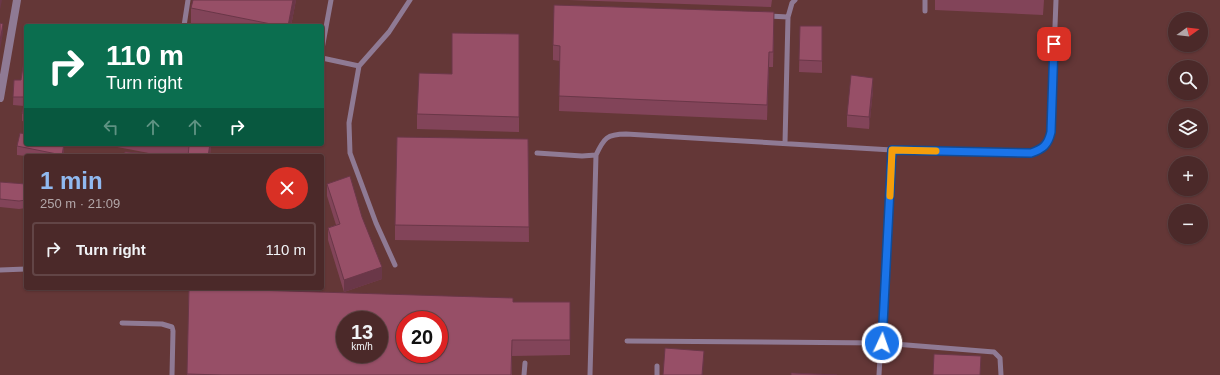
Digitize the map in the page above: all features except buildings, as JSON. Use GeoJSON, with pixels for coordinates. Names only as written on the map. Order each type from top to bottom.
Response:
{"type":"FeatureCollection","features":[{"type":"Feature","properties":{"kind":"street"},"geometry":{"type":"LineString","coordinates":[[0,98],[17,0]]}},
{"type":"Feature","properties":{"kind":"lane"},"geometry":{"type":"LineString","coordinates":[[184,24],[188,0]]}},
{"type":"Feature","properties":{"kind":"lane"},"geometry":{"type":"LineString","coordinates":[[324,38],[331,0]]}},
{"type":"Feature","properties":{"kind":"lane"},"geometry":{"type":"LineString","coordinates":[[395,265],[376,223],[350,153],[349,123],[359,66],[389,32],[410,0]]}},
{"type":"Feature","properties":{"kind":"lane"},"geometry":{"type":"LineString","coordinates":[[785,143],[788,17],[796,0]]}},
{"type":"Feature","properties":{"kind":"lane"},"geometry":{"type":"LineString","coordinates":[[925,0],[925,11]]}},
{"type":"Feature","properties":{"kind":"lane"},"geometry":{"type":"LineString","coordinates":[[590,375],[596,155],[607,136],[616,134],[892,150],[1031,153],[1041,150],[1048,143],[1051,132],[1056,0]]}},
{"type":"Feature","properties":{"kind":"lane"},"geometry":{"type":"LineString","coordinates":[[765,16],[788,17]]}},
{"type":"Feature","properties":{"kind":"lane"},"geometry":{"type":"LineString","coordinates":[[324,58],[359,66]]}},
{"type":"Feature","properties":{"kind":"lane"},"geometry":{"type":"LineString","coordinates":[[879,375],[892,150]]}},
{"type":"Feature","properties":{"kind":"lane"},"geometry":{"type":"LineString","coordinates":[[537,153],[582,156],[596,155]]}},
{"type":"Feature","properties":{"kind":"lane"},"geometry":{"type":"LineString","coordinates":[[0,270],[24,269]]}},
{"type":"Feature","properties":{"kind":"lane"},"geometry":{"type":"LineString","coordinates":[[122,322],[162,324],[172,327],[172,375]]}},
{"type":"Feature","properties":{"kind":"lane"},"geometry":{"type":"LineString","coordinates":[[628,341],[882,343],[994,352],[1000,358],[1001,375]]}},
{"type":"Feature","properties":{"kind":"lane"},"geometry":{"type":"LineString","coordinates":[[524,375],[525,363]]}},
{"type":"Feature","properties":{"kind":"lane"},"geometry":{"type":"LineString","coordinates":[[657,366],[657,375]]}},
{"type":"Feature","properties":{"kind":"slow traffic"},"geometry":{"type":"LineString","coordinates":[[890,196],[892,150],[936,151]]}},
{"type":"Feature","properties":{"kind":"route"},"geometry":{"type":"LineString","coordinates":[[882,343],[892,150],[1031,153],[1041,150],[1048,143],[1051,132],[1054,44]]}}]}
